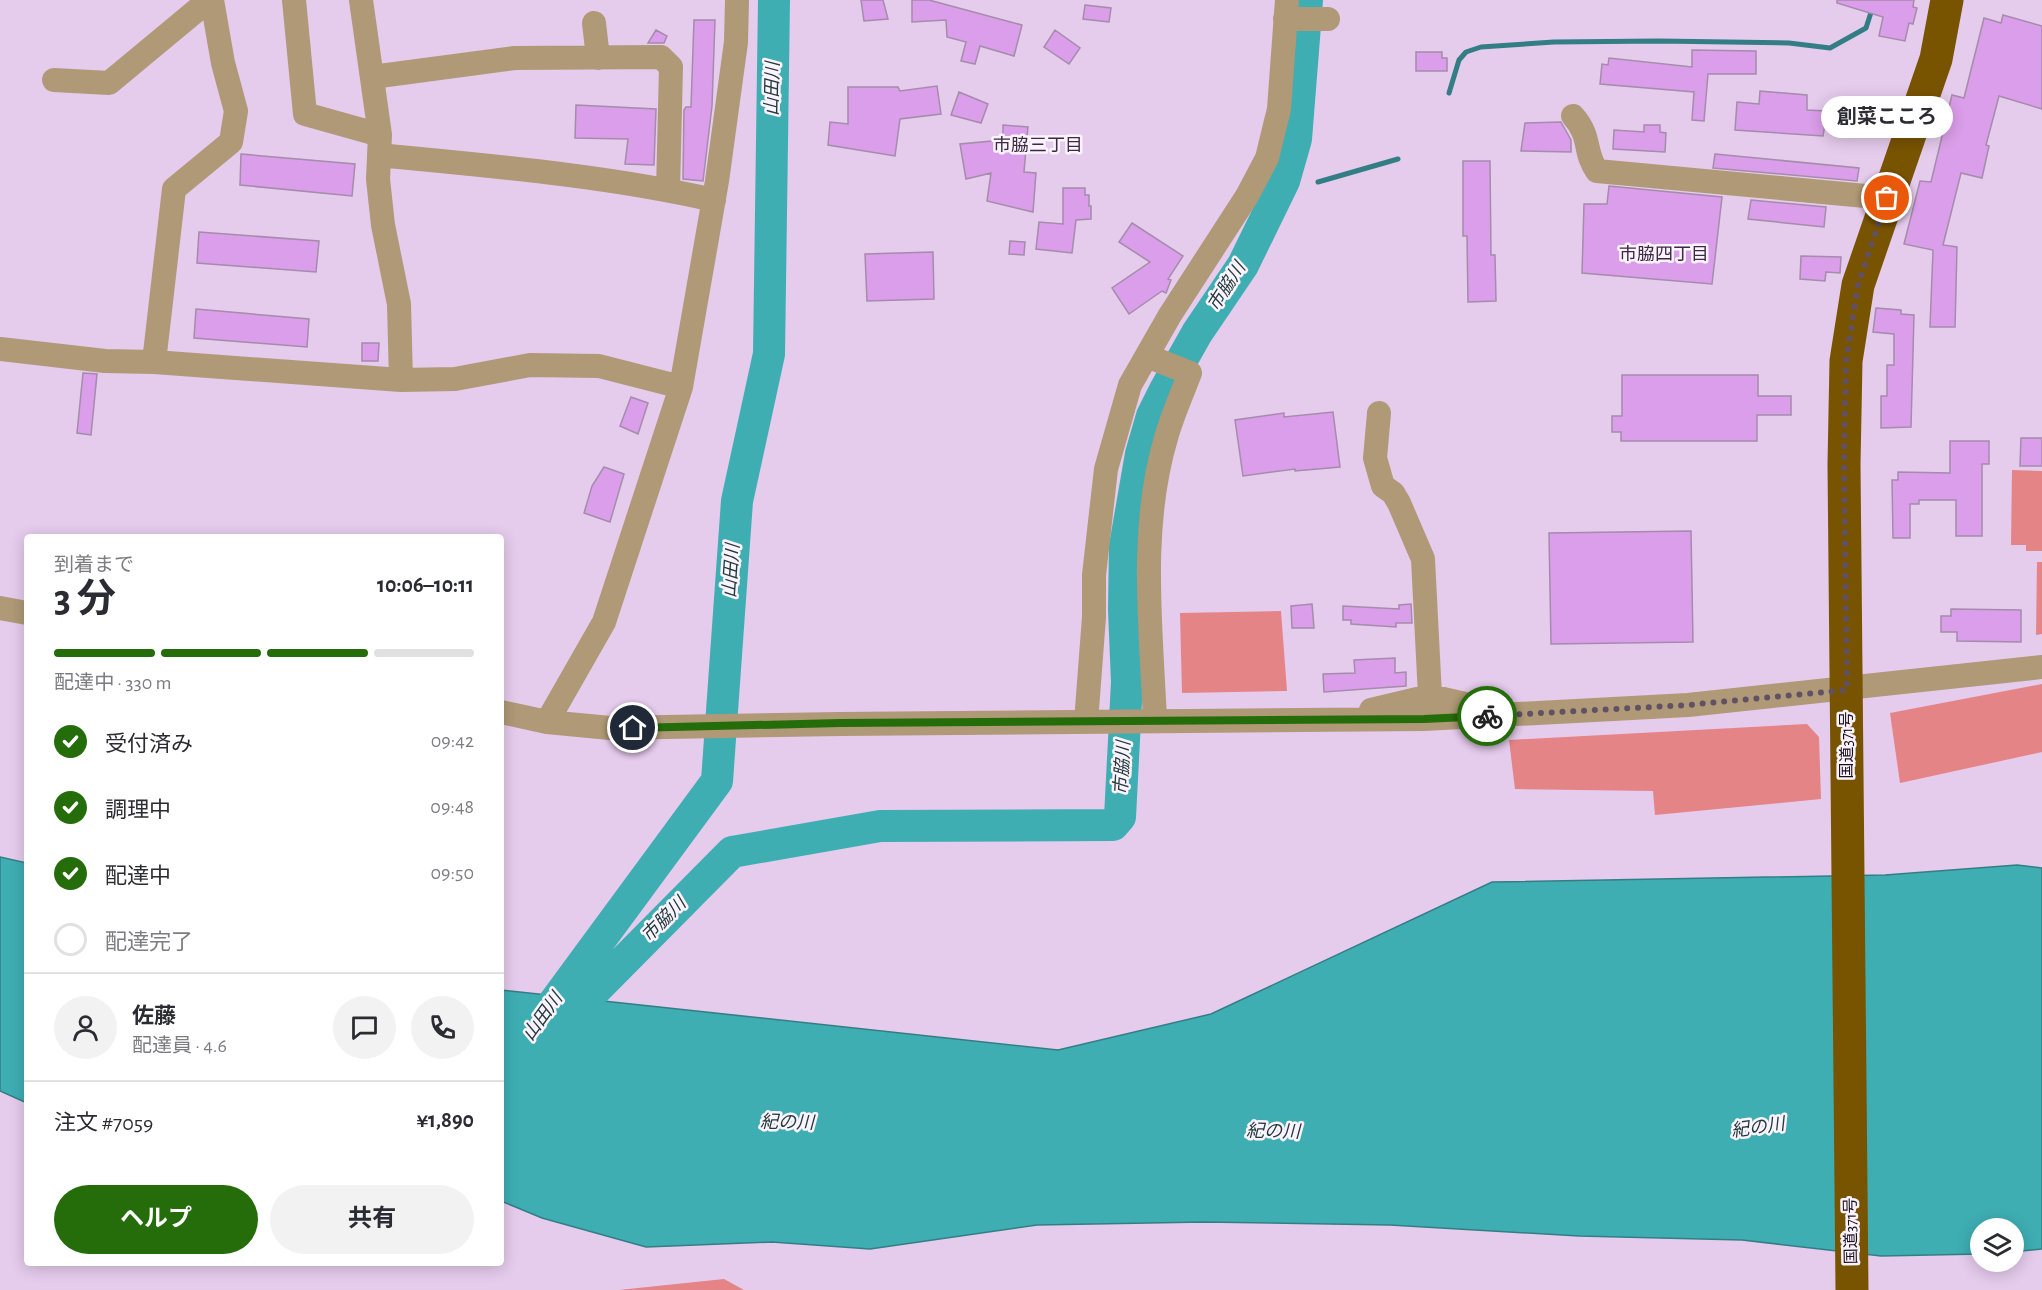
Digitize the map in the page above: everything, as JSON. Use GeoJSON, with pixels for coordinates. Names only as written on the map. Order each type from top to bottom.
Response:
{"type":"FeatureCollection","features":[{"type":"Feature","properties":{"kind":"highway","name":"国道371号"},"geometry":{"type":"LineString","coordinates":[[1852,1290],[1846,926],[1847,698],[1844,464],[1846,361],[1858,285],[1936,59],[1947,0]]}},
{"type":"Feature","properties":{"kind":"street"},"geometry":{"type":"LineString","coordinates":[[54,80],[109,83],[210,0],[236,111],[231,142],[174,189],[154,362]]}},
{"type":"Feature","properties":{"kind":"street"},"geometry":{"type":"LineString","coordinates":[[294,0],[305,114],[379,145],[510,168],[668,189],[714,200]]}},
{"type":"Feature","properties":{"kind":"street"},"geometry":{"type":"LineString","coordinates":[[361,0],[379,145],[378,179],[383,225],[399,304],[401,380]]}},
{"type":"Feature","properties":{"kind":"street"},"geometry":{"type":"LineString","coordinates":[[547,722],[604,622],[681,387],[714,200],[736,42],[737,0]]}},
{"type":"Feature","properties":{"kind":"street"},"geometry":{"type":"LineString","coordinates":[[1086,722],[1094,617],[1094,575],[1106,469],[1130,385],[1247,196],[1267,158],[1279,109],[1286,10],[1328,20]]}},
{"type":"Feature","properties":{"kind":"street"},"geometry":{"type":"LineString","coordinates":[[594,24],[597,58]]}},
{"type":"Feature","properties":{"kind":"street"},"geometry":{"type":"LineString","coordinates":[[372,77],[514,58],[661,57],[671,67],[668,189]]}},
{"type":"Feature","properties":{"kind":"street"},"geometry":{"type":"LineString","coordinates":[[1574,116],[1584,127],[1589,154],[1596,171],[1887,198]]}},
{"type":"Feature","properties":{"kind":"street"},"geometry":{"type":"LineString","coordinates":[[0,350],[105,361],[154,362],[401,380],[455,379],[530,365],[599,366],[681,387]]}},
{"type":"Feature","properties":{"kind":"street"},"geometry":{"type":"LineString","coordinates":[[1147,356],[1190,373],[1166,438],[1152,517],[1148,570],[1155,721]]}},
{"type":"Feature","properties":{"kind":"street"},"geometry":{"type":"LineString","coordinates":[[1379,413],[1375,458],[1383,486],[1393,493],[1411,525],[1423,559],[1430,696]]}},
{"type":"Feature","properties":{"kind":"street"},"geometry":{"type":"LineString","coordinates":[[0,608],[24,612]]}},
{"type":"Feature","properties":{"kind":"street"},"geometry":{"type":"LineString","coordinates":[[504,713],[547,722],[610,728],[840,723],[1424,719],[1847,698],[2042,667]]}},
{"type":"Feature","properties":{"kind":"street"},"geometry":{"type":"LineString","coordinates":[[1325,720],[1430,696],[1515,715]]}},
{"type":"Feature","properties":{"kind":"shaded area"},"geometry":{"type":"Polygon","coordinates":[[[2012,470],[2042,471],[2042,551],[2026,551],[2026,545],[2011,545],[2012,470]]]}},
{"type":"Feature","properties":{"kind":"shaded area"},"geometry":{"type":"Polygon","coordinates":[[[2037,562],[2042,562],[2042,634],[2036,635],[2037,562]]]}},
{"type":"Feature","properties":{"kind":"shaded area"},"geometry":{"type":"Polygon","coordinates":[[[1281,611],[1287,691],[1182,693],[1180,613],[1281,611]]]}},
{"type":"Feature","properties":{"kind":"shaded area"},"geometry":{"type":"Polygon","coordinates":[[[2042,684],[2042,752],[1900,783],[1890,713],[2042,684]]]}},
{"type":"Feature","properties":{"kind":"shaded area"},"geometry":{"type":"Polygon","coordinates":[[[1807,724],[1819,737],[1821,799],[1655,815],[1653,791],[1515,789],[1509,740],[1807,724]]]}},
{"type":"Feature","properties":{"kind":"shaded area"},"geometry":{"type":"Polygon","coordinates":[[[724,1279],[744,1290],[619,1290],[724,1279]]]}},
{"type":"Feature","properties":{"kind":"water"},"geometry":{"type":"Polygon","coordinates":[[[0,857],[24,862],[24,1102],[0,1091],[0,857]]]}},
{"type":"Feature","properties":{"kind":"water","name":"紀の川"},"geometry":{"type":"Polygon","coordinates":[[[2017,865],[2042,868],[2042,1249],[2024,1251],[2024,1218],[1970,1218],[1970,1254],[1881,1256],[1742,1240],[1579,1236],[1390,1225],[1204,1222],[1037,1225],[870,1249],[772,1242],[646,1247],[542,1218],[504,1202],[504,990],[1058,1050],[1211,1014],[1492,882],[1885,875],[2017,865]]]}},
{"type":"Feature","properties":{"kind":"building"},"geometry":{"type":"Polygon","coordinates":[[[861,0],[883,0],[888,19],[864,21],[861,0]]]}},
{"type":"Feature","properties":{"kind":"building"},"geometry":{"type":"Polygon","coordinates":[[[912,0],[929,0],[1022,25],[1014,56],[980,46],[975,64],[961,61],[966,42],[947,37],[946,20],[912,22],[912,0]]]}},
{"type":"Feature","properties":{"kind":"building"},"geometry":{"type":"Polygon","coordinates":[[[1837,0],[1914,0],[1913,7],[1917,8],[1913,24],[1909,23],[1905,41],[1879,36],[1883,17],[1837,3],[1837,0]]]}},
{"type":"Feature","properties":{"kind":"building"},"geometry":{"type":"Polygon","coordinates":[[[1085,5],[1111,8],[1109,22],[1083,19],[1085,5]]]}},
{"type":"Feature","properties":{"kind":"building"},"geometry":{"type":"Polygon","coordinates":[[[2003,15],[2042,26],[2042,109],[1999,96],[1986,145],[1989,146],[1982,178],[1961,173],[1943,245],[1957,247],[1955,327],[1930,327],[1933,250],[1904,244],[1920,181],[1931,182],[1952,95],[1964,98],[1984,18],[2001,23],[2003,15]]]}},
{"type":"Feature","properties":{"kind":"building"},"geometry":{"type":"Polygon","coordinates":[[[694,20],[715,20],[712,106],[703,181],[683,179],[684,110],[686,107],[691,107],[694,20]]]}},
{"type":"Feature","properties":{"kind":"building"},"geometry":{"type":"Polygon","coordinates":[[[656,30],[667,36],[664,43],[648,43],[656,30]]]}},
{"type":"Feature","properties":{"kind":"building"},"geometry":{"type":"Polygon","coordinates":[[[1055,30],[1080,48],[1069,64],[1044,47],[1055,30]]]}},
{"type":"Feature","properties":{"kind":"building"},"geometry":{"type":"Polygon","coordinates":[[[1692,50],[1756,51],[1756,74],[1708,74],[1704,121],[1692,120],[1694,92],[1600,84],[1602,64],[1608,65],[1609,58],[1692,67],[1692,50]]]}},
{"type":"Feature","properties":{"kind":"building"},"geometry":{"type":"Polygon","coordinates":[[[1416,52],[1442,52],[1442,58],[1447,58],[1447,71],[1416,71],[1416,52]]]}},
{"type":"Feature","properties":{"kind":"building"},"geometry":{"type":"Polygon","coordinates":[[[937,86],[941,114],[900,119],[895,156],[828,145],[830,122],[848,124],[848,87],[898,87],[900,91],[937,86]]]}},
{"type":"Feature","properties":{"kind":"building"},"geometry":{"type":"Polygon","coordinates":[[[1760,91],[1807,95],[1807,110],[1827,111],[1823,136],[1735,130],[1737,102],[1759,104],[1760,91]]]}},
{"type":"Feature","properties":{"kind":"building"},"geometry":{"type":"Polygon","coordinates":[[[959,92],[988,104],[981,123],[951,115],[959,92]]]}},
{"type":"Feature","properties":{"kind":"building"},"geometry":{"type":"Polygon","coordinates":[[[576,105],[656,109],[654,165],[625,164],[628,139],[575,138],[576,105]]]}},
{"type":"Feature","properties":{"kind":"building"},"geometry":{"type":"Polygon","coordinates":[[[1561,122],[1571,140],[1571,152],[1521,151],[1525,123],[1561,122]]]}},
{"type":"Feature","properties":{"kind":"building"},"geometry":{"type":"Polygon","coordinates":[[[1003,125],[1028,127],[1024,172],[1036,173],[1033,212],[987,201],[991,173],[966,179],[960,144],[1003,140],[1003,125]]]}},
{"type":"Feature","properties":{"kind":"building"},"geometry":{"type":"Polygon","coordinates":[[[1644,125],[1660,125],[1660,132],[1666,133],[1665,152],[1613,149],[1614,130],[1644,132],[1644,125]]]}},
{"type":"Feature","properties":{"kind":"building"},"geometry":{"type":"Polygon","coordinates":[[[241,154],[355,164],[352,196],[240,185],[241,154]]]}},
{"type":"Feature","properties":{"kind":"building"},"geometry":{"type":"Polygon","coordinates":[[[1715,154],[1859,168],[1857,181],[1713,168],[1715,154]]]}},
{"type":"Feature","properties":{"kind":"building"},"geometry":{"type":"Polygon","coordinates":[[[1463,161],[1490,161],[1491,255],[1495,255],[1496,301],[1468,302],[1467,236],[1463,236],[1463,161]]]}},
{"type":"Feature","properties":{"kind":"building"},"geometry":{"type":"Polygon","coordinates":[[[1609,186],[1722,197],[1712,284],[1582,273],[1584,204],[1607,204],[1609,186]]]}},
{"type":"Feature","properties":{"kind":"building"},"geometry":{"type":"Polygon","coordinates":[[[1063,188],[1085,188],[1085,195],[1089,195],[1091,219],[1076,220],[1072,253],[1036,249],[1039,222],[1063,224],[1063,188]]]}},
{"type":"Feature","properties":{"kind":"building"},"geometry":{"type":"Polygon","coordinates":[[[1751,200],[1826,207],[1824,227],[1748,219],[1751,200]]]}},
{"type":"Feature","properties":{"kind":"building"},"geometry":{"type":"Polygon","coordinates":[[[1132,223],[1183,256],[1168,279],[1171,280],[1166,293],[1162,291],[1129,314],[1112,288],[1150,262],[1119,242],[1132,223]]]}},
{"type":"Feature","properties":{"kind":"building"},"geometry":{"type":"Polygon","coordinates":[[[199,232],[319,241],[316,272],[197,263],[199,232]]]}},
{"type":"Feature","properties":{"kind":"building"},"geometry":{"type":"Polygon","coordinates":[[[1010,241],[1025,242],[1024,255],[1009,254],[1010,241]]]}},
{"type":"Feature","properties":{"kind":"building"},"geometry":{"type":"Polygon","coordinates":[[[933,252],[934,299],[867,301],[865,254],[933,252]]]}},
{"type":"Feature","properties":{"kind":"building"},"geometry":{"type":"Polygon","coordinates":[[[1801,256],[1841,257],[1840,273],[1826,272],[1825,281],[1800,279],[1801,256]]]}},
{"type":"Feature","properties":{"kind":"building"},"geometry":{"type":"Polygon","coordinates":[[[1876,308],[1901,310],[1901,314],[1914,315],[1911,427],[1881,428],[1881,396],[1887,396],[1887,365],[1894,365],[1894,334],[1873,332],[1876,308]]]}},
{"type":"Feature","properties":{"kind":"building"},"geometry":{"type":"Polygon","coordinates":[[[196,309],[309,319],[307,347],[194,338],[196,309]]]}},
{"type":"Feature","properties":{"kind":"building"},"geometry":{"type":"Polygon","coordinates":[[[362,343],[379,343],[378,361],[362,361],[362,343]]]}},
{"type":"Feature","properties":{"kind":"building"},"geometry":{"type":"Polygon","coordinates":[[[83,373],[97,374],[91,435],[77,433],[83,373]]]}},
{"type":"Feature","properties":{"kind":"building"},"geometry":{"type":"Polygon","coordinates":[[[1622,375],[1758,375],[1758,396],[1791,396],[1791,415],[1757,415],[1757,441],[1621,441],[1621,432],[1612,432],[1612,416],[1622,416],[1622,375]]]}},
{"type":"Feature","properties":{"kind":"building"},"geometry":{"type":"Polygon","coordinates":[[[631,397],[648,403],[638,434],[620,426],[631,397]]]}},
{"type":"Feature","properties":{"kind":"building"},"geometry":{"type":"Polygon","coordinates":[[[1333,412],[1340,467],[1295,471],[1295,469],[1243,476],[1235,420],[1284,413],[1284,417],[1333,412]]]}},
{"type":"Feature","properties":{"kind":"building"},"geometry":{"type":"Polygon","coordinates":[[[2021,438],[2042,438],[2042,466],[2020,466],[2021,438]]]}},
{"type":"Feature","properties":{"kind":"building"},"geometry":{"type":"Polygon","coordinates":[[[1950,441],[1989,441],[1989,464],[1982,464],[1982,536],[1956,536],[1956,500],[1919,500],[1919,504],[1910,504],[1910,538],[1893,538],[1892,480],[1898,480],[1898,472],[1950,473],[1950,441]]]}},
{"type":"Feature","properties":{"kind":"building"},"geometry":{"type":"Polygon","coordinates":[[[604,467],[624,474],[610,522],[584,513],[592,486],[604,467]]]}},
{"type":"Feature","properties":{"kind":"building"},"geometry":{"type":"Polygon","coordinates":[[[1691,531],[1693,642],[1551,644],[1549,533],[1691,531]]]}},
{"type":"Feature","properties":{"kind":"building"},"geometry":{"type":"Polygon","coordinates":[[[1312,604],[1314,628],[1292,628],[1291,606],[1312,604]]]}},
{"type":"Feature","properties":{"kind":"building"},"geometry":{"type":"Polygon","coordinates":[[[1411,604],[1412,623],[1396,623],[1396,627],[1351,624],[1351,620],[1343,620],[1343,606],[1399,609],[1399,605],[1411,604]]]}},
{"type":"Feature","properties":{"kind":"building"},"geometry":{"type":"Polygon","coordinates":[[[1951,609],[2021,610],[2021,642],[1957,641],[1957,632],[1941,632],[1941,616],[1951,616],[1951,609]]]}},
{"type":"Feature","properties":{"kind":"building"},"geometry":{"type":"Polygon","coordinates":[[[1395,658],[1395,673],[1406,672],[1406,686],[1324,692],[1323,674],[1355,673],[1354,660],[1395,658]]]}},
{"type":"Feature","properties":{"kind":"waterway","name":"山田川"},"geometry":{"type":"LineString","coordinates":[[536,1027],[717,781],[737,501],[769,354],[774,0]]}},
{"type":"Feature","properties":{"kind":"waterway","name":"市脇川"},"geometry":{"type":"LineString","coordinates":[[504,1082],[732,852],[880,826],[1113,825],[1120,817],[1127,682],[1124,610],[1125,546],[1141,454],[1152,416],[1166,388],[1197,333],[1243,265],[1284,181],[1296,139],[1307,0]]}},
{"type":"Feature","properties":{"kind":"waterway"},"geometry":{"type":"LineString","coordinates":[[1449,93],[1459,60],[1466,52],[1481,47],[1554,42],[1659,41],[1789,43],[1830,48],[1866,28],[1875,0]]}},
{"type":"Feature","properties":{"kind":"waterway"},"geometry":{"type":"LineString","coordinates":[[1318,182],[1398,159]]}},
{"type":"Feature","properties":{"kind":"way so far"},"geometry":{"type":"LineString","coordinates":[[1487,716],[1688,705],[1847,690],[1844,464],[1846,361],[1858,285],[1887,198]]}},
{"type":"Feature","properties":{"kind":"place","name":"創菜こころ"},"geometry":{"type":"Point","coordinates":[1887,198]}},
{"type":"Feature","properties":{"kind":"district","name":"市脇三丁目"},"geometry":{"type":"Point","coordinates":[1038,146]}},
{"type":"Feature","properties":{"kind":"district","name":"市脇四丁目"},"geometry":{"type":"Point","coordinates":[1664,255]}},
{"type":"Feature","properties":{"kind":"route"},"geometry":{"type":"LineString","coordinates":[[633,728],[840,723],[1424,719],[1487,716]]}}]}
